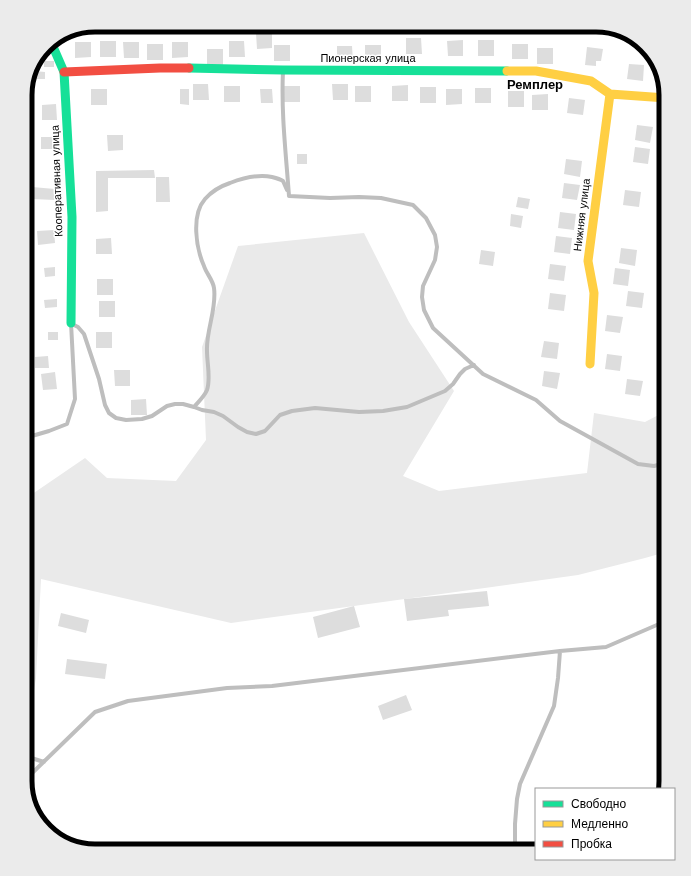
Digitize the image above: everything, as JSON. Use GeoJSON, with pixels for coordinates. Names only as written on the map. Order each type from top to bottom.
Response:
{"type":"FeatureCollection","features":[{"type":"Feature","properties":{"kind":"street","name":"Кооперативная улица"},"geometry":{"type":"LineString","coordinates":[[53,48],[64,72],[72,217],[71,323]]}},
{"type":"Feature","properties":{"kind":"street","name":"Пионерская улица"},"geometry":{"type":"LineString","coordinates":[[64,72],[160,68],[536,71],[591,81],[610,94]]}},
{"type":"Feature","properties":{"kind":"street"},"geometry":{"type":"LineString","coordinates":[[610,94],[659,98]]}},
{"type":"Feature","properties":{"kind":"street","name":"Нижняя улица"},"geometry":{"type":"LineString","coordinates":[[590,364],[594,293],[588,261],[610,94]]}},
{"type":"Feature","properties":{"kind":"lane"},"geometry":{"type":"LineString","coordinates":[[283,70],[282,110],[289,196]]}},
{"type":"Feature","properties":{"kind":"lane"},"geometry":{"type":"LineString","coordinates":[[194,407],[201,400],[206,391],[209,380],[207,342],[215,297],[214,286],[204,267],[200,255],[196,224],[198,212],[204,200],[214,190],[228,183],[245,178],[259,176],[271,177],[284,181],[289,196]]}},
{"type":"Feature","properties":{"kind":"lane"},"geometry":{"type":"LineString","coordinates":[[289,196],[382,198],[413,205],[426,218],[435,234],[437,247],[436,260],[424,286],[422,297],[424,310],[433,328],[483,374],[536,400],[560,421],[638,464],[654,466],[659,465]]}},
{"type":"Feature","properties":{"kind":"lane"},"geometry":{"type":"LineString","coordinates":[[71,323],[78,327],[84,334],[99,379],[105,405],[109,413],[116,418],[126,420],[142,419],[152,416],[167,406],[183,404],[214,412],[223,416],[247,432],[256,434],[264,431],[280,415],[292,411],[315,408],[359,412],[383,411],[407,406],[445,391],[453,384],[465,368],[474,365]]}},
{"type":"Feature","properties":{"kind":"lane"},"geometry":{"type":"LineString","coordinates":[[32,436],[67,424],[75,399],[71,323]]}},
{"type":"Feature","properties":{"kind":"lane"},"geometry":{"type":"LineString","coordinates":[[32,773],[95,712],[128,701],[227,688],[272,686],[560,651],[606,647],[659,624]]}},
{"type":"Feature","properties":{"kind":"lane"},"geometry":{"type":"LineString","coordinates":[[515,844],[517,798],[520,784],[554,706],[560,651]]}},
{"type":"Feature","properties":{"kind":"lane"},"geometry":{"type":"LineString","coordinates":[[32,758],[44,762]]}},
{"type":"Feature","properties":{"kind":"shaded area"},"geometry":{"type":"Polygon","coordinates":[[[364,233],[409,322],[454,391],[403,476],[439,491],[587,473],[594,413],[645,422],[659,415],[659,554],[578,575],[231,623],[41,579],[36,678],[32,702],[32,494],[85,458],[107,478],[176,481],[206,440],[202,347],[238,246],[364,233]]]}},
{"type":"Feature","properties":{"kind":"building"},"geometry":{"type":"Polygon","coordinates":[[[256,33],[272,33],[272,48],[257,49],[256,33]]]}},
{"type":"Feature","properties":{"kind":"building"},"geometry":{"type":"Polygon","coordinates":[[[406,38],[421,38],[422,54],[406,54],[406,38]]]}},
{"type":"Feature","properties":{"kind":"building"},"geometry":{"type":"Polygon","coordinates":[[[463,40],[463,56],[448,56],[447,41],[463,40]]]}},
{"type":"Feature","properties":{"kind":"building"},"geometry":{"type":"Polygon","coordinates":[[[478,40],[494,40],[494,56],[478,56],[478,40]]]}},
{"type":"Feature","properties":{"kind":"building"},"geometry":{"type":"Polygon","coordinates":[[[100,41],[116,41],[116,57],[100,57],[100,41]]]}},
{"type":"Feature","properties":{"kind":"building"},"geometry":{"type":"Polygon","coordinates":[[[229,41],[244,41],[245,57],[229,57],[229,41]]]}},
{"type":"Feature","properties":{"kind":"building"},"geometry":{"type":"Polygon","coordinates":[[[75,42],[91,42],[91,57],[75,58],[75,42]]]}},
{"type":"Feature","properties":{"kind":"building"},"geometry":{"type":"Polygon","coordinates":[[[123,42],[139,42],[139,58],[124,58],[123,42]]]}},
{"type":"Feature","properties":{"kind":"building"},"geometry":{"type":"Polygon","coordinates":[[[172,42],[188,42],[188,57],[172,58],[172,42]]]}},
{"type":"Feature","properties":{"kind":"building"},"geometry":{"type":"Polygon","coordinates":[[[147,44],[163,44],[163,60],[147,60],[147,44]]]}},
{"type":"Feature","properties":{"kind":"building"},"geometry":{"type":"Polygon","coordinates":[[[512,44],[528,44],[528,59],[512,59],[512,44]]]}},
{"type":"Feature","properties":{"kind":"building"},"geometry":{"type":"Polygon","coordinates":[[[274,45],[290,45],[290,61],[274,61],[274,45]]]}},
{"type":"Feature","properties":{"kind":"building"},"geometry":{"type":"Polygon","coordinates":[[[365,45],[381,45],[381,60],[365,60],[365,45]]]}},
{"type":"Feature","properties":{"kind":"building"},"geometry":{"type":"Polygon","coordinates":[[[337,46],[352,46],[353,62],[337,62],[337,46]]]}},
{"type":"Feature","properties":{"kind":"building"},"geometry":{"type":"Polygon","coordinates":[[[587,47],[603,49],[601,61],[596,61],[596,66],[585,65],[587,47]]]}},
{"type":"Feature","properties":{"kind":"building"},"geometry":{"type":"Polygon","coordinates":[[[537,48],[553,48],[553,64],[537,64],[537,48]]]}},
{"type":"Feature","properties":{"kind":"building"},"geometry":{"type":"Polygon","coordinates":[[[207,49],[223,49],[223,65],[207,65],[207,49]]]}},
{"type":"Feature","properties":{"kind":"building"},"geometry":{"type":"Polygon","coordinates":[[[44,61],[54,61],[54,67],[44,67],[44,61]]]}},
{"type":"Feature","properties":{"kind":"building"},"geometry":{"type":"Polygon","coordinates":[[[629,64],[644,65],[643,81],[627,79],[629,64]]]}},
{"type":"Feature","properties":{"kind":"building"},"geometry":{"type":"Polygon","coordinates":[[[36,71],[45,72],[45,79],[34,79],[36,71]]]}},
{"type":"Feature","properties":{"kind":"building"},"geometry":{"type":"Polygon","coordinates":[[[193,84],[208,84],[209,100],[193,100],[193,84]]]}},
{"type":"Feature","properties":{"kind":"building"},"geometry":{"type":"Polygon","coordinates":[[[332,84],[348,84],[348,100],[333,100],[332,84]]]}},
{"type":"Feature","properties":{"kind":"building"},"geometry":{"type":"Polygon","coordinates":[[[408,85],[408,101],[392,101],[392,86],[408,85]]]}},
{"type":"Feature","properties":{"kind":"building"},"geometry":{"type":"Polygon","coordinates":[[[224,86],[240,86],[240,102],[224,102],[224,86]]]}},
{"type":"Feature","properties":{"kind":"building"},"geometry":{"type":"Polygon","coordinates":[[[284,86],[300,86],[300,102],[284,102],[284,86]]]}},
{"type":"Feature","properties":{"kind":"building"},"geometry":{"type":"Polygon","coordinates":[[[355,86],[371,86],[371,102],[355,102],[355,86]]]}},
{"type":"Feature","properties":{"kind":"building"},"geometry":{"type":"Polygon","coordinates":[[[420,87],[436,87],[436,103],[420,103],[420,87]]]}},
{"type":"Feature","properties":{"kind":"building"},"geometry":{"type":"Polygon","coordinates":[[[475,88],[491,88],[491,103],[475,103],[475,88]]]}},
{"type":"Feature","properties":{"kind":"building"},"geometry":{"type":"Polygon","coordinates":[[[91,89],[107,89],[107,105],[91,105],[91,89]]]}},
{"type":"Feature","properties":{"kind":"building"},"geometry":{"type":"Polygon","coordinates":[[[180,89],[189,89],[189,105],[180,104],[180,89]]]}},
{"type":"Feature","properties":{"kind":"building"},"geometry":{"type":"Polygon","coordinates":[[[260,89],[272,89],[273,103],[261,103],[260,89]]]}},
{"type":"Feature","properties":{"kind":"building"},"geometry":{"type":"Polygon","coordinates":[[[446,89],[462,89],[462,104],[446,105],[446,89]]]}},
{"type":"Feature","properties":{"kind":"building"},"geometry":{"type":"Polygon","coordinates":[[[508,91],[524,91],[524,107],[508,107],[508,91]]]}},
{"type":"Feature","properties":{"kind":"building"},"geometry":{"type":"Polygon","coordinates":[[[548,94],[548,110],[532,110],[532,95],[548,94]]]}},
{"type":"Feature","properties":{"kind":"building"},"geometry":{"type":"Polygon","coordinates":[[[569,98],[585,100],[583,115],[567,113],[569,98]]]}},
{"type":"Feature","properties":{"kind":"building"},"geometry":{"type":"Polygon","coordinates":[[[56,104],[57,120],[42,120],[42,105],[56,104]]]}},
{"type":"Feature","properties":{"kind":"building"},"geometry":{"type":"Polygon","coordinates":[[[637,125],[653,127],[650,143],[635,140],[637,125]]]}},
{"type":"Feature","properties":{"kind":"building"},"geometry":{"type":"Polygon","coordinates":[[[107,135],[123,135],[123,150],[108,151],[107,135]]]}},
{"type":"Feature","properties":{"kind":"building"},"geometry":{"type":"Polygon","coordinates":[[[41,137],[56,137],[56,149],[41,149],[41,137]]]}},
{"type":"Feature","properties":{"kind":"building"},"geometry":{"type":"Polygon","coordinates":[[[635,147],[650,149],[648,164],[633,162],[635,147]]]}},
{"type":"Feature","properties":{"kind":"building"},"geometry":{"type":"Polygon","coordinates":[[[297,154],[307,154],[307,164],[297,164],[297,154]]]}},
{"type":"Feature","properties":{"kind":"building"},"geometry":{"type":"Polygon","coordinates":[[[566,159],[582,161],[580,177],[564,174],[566,159]]]}},
{"type":"Feature","properties":{"kind":"building"},"geometry":{"type":"Polygon","coordinates":[[[154,170],[155,178],[108,178],[108,211],[96,212],[96,171],[154,170]]]}},
{"type":"Feature","properties":{"kind":"building"},"geometry":{"type":"Polygon","coordinates":[[[156,177],[169,177],[170,202],[156,202],[156,177]]]}},
{"type":"Feature","properties":{"kind":"building"},"geometry":{"type":"Polygon","coordinates":[[[564,183],[580,185],[577,200],[562,198],[564,183]]]}},
{"type":"Feature","properties":{"kind":"building"},"geometry":{"type":"Polygon","coordinates":[[[32,187],[55,189],[55,200],[32,199],[32,187]]]}},
{"type":"Feature","properties":{"kind":"building"},"geometry":{"type":"Polygon","coordinates":[[[625,190],[641,192],[639,207],[623,205],[625,190]]]}},
{"type":"Feature","properties":{"kind":"building"},"geometry":{"type":"Polygon","coordinates":[[[518,197],[530,199],[528,209],[516,207],[518,197]]]}},
{"type":"Feature","properties":{"kind":"building"},"geometry":{"type":"Polygon","coordinates":[[[560,212],[576,214],[574,230],[558,228],[560,212]]]}},
{"type":"Feature","properties":{"kind":"building"},"geometry":{"type":"Polygon","coordinates":[[[511,214],[523,216],[521,228],[510,226],[511,214]]]}},
{"type":"Feature","properties":{"kind":"building"},"geometry":{"type":"Polygon","coordinates":[[[54,230],[55,243],[38,245],[37,231],[54,230]]]}},
{"type":"Feature","properties":{"kind":"building"},"geometry":{"type":"Polygon","coordinates":[[[556,236],[572,238],[570,254],[554,252],[556,236]]]}},
{"type":"Feature","properties":{"kind":"building"},"geometry":{"type":"Polygon","coordinates":[[[111,238],[112,254],[96,254],[96,239],[111,238]]]}},
{"type":"Feature","properties":{"kind":"building"},"geometry":{"type":"Polygon","coordinates":[[[621,248],[637,250],[635,266],[619,263],[621,248]]]}},
{"type":"Feature","properties":{"kind":"building"},"geometry":{"type":"Polygon","coordinates":[[[481,250],[495,252],[493,266],[479,264],[481,250]]]}},
{"type":"Feature","properties":{"kind":"building"},"geometry":{"type":"Polygon","coordinates":[[[550,264],[566,266],[564,281],[548,279],[550,264]]]}},
{"type":"Feature","properties":{"kind":"building"},"geometry":{"type":"Polygon","coordinates":[[[55,267],[55,276],[45,277],[44,268],[55,267]]]}},
{"type":"Feature","properties":{"kind":"building"},"geometry":{"type":"Polygon","coordinates":[[[615,268],[630,270],[628,286],[613,284],[615,268]]]}},
{"type":"Feature","properties":{"kind":"building"},"geometry":{"type":"Polygon","coordinates":[[[97,279],[113,279],[113,295],[97,295],[97,279]]]}},
{"type":"Feature","properties":{"kind":"building"},"geometry":{"type":"Polygon","coordinates":[[[628,291],[644,293],[642,308],[626,306],[628,291]]]}},
{"type":"Feature","properties":{"kind":"building"},"geometry":{"type":"Polygon","coordinates":[[[550,293],[566,295],[564,311],[548,309],[550,293]]]}},
{"type":"Feature","properties":{"kind":"building"},"geometry":{"type":"Polygon","coordinates":[[[57,299],[57,307],[45,308],[44,300],[57,299]]]}},
{"type":"Feature","properties":{"kind":"building"},"geometry":{"type":"Polygon","coordinates":[[[99,301],[115,301],[115,317],[99,317],[99,301]]]}},
{"type":"Feature","properties":{"kind":"building"},"geometry":{"type":"Polygon","coordinates":[[[607,315],[623,317],[620,333],[605,331],[607,315]]]}},
{"type":"Feature","properties":{"kind":"building"},"geometry":{"type":"Polygon","coordinates":[[[48,332],[58,332],[58,340],[48,340],[48,332]]]}},
{"type":"Feature","properties":{"kind":"building"},"geometry":{"type":"Polygon","coordinates":[[[96,332],[112,332],[112,348],[96,348],[96,332]]]}},
{"type":"Feature","properties":{"kind":"building"},"geometry":{"type":"Polygon","coordinates":[[[544,341],[559,343],[557,359],[541,357],[544,341]]]}},
{"type":"Feature","properties":{"kind":"building"},"geometry":{"type":"Polygon","coordinates":[[[607,354],[622,356],[620,371],[605,369],[607,354]]]}},
{"type":"Feature","properties":{"kind":"building"},"geometry":{"type":"Polygon","coordinates":[[[48,356],[49,368],[35,368],[35,357],[48,356]]]}},
{"type":"Feature","properties":{"kind":"building"},"geometry":{"type":"Polygon","coordinates":[[[114,370],[130,370],[130,386],[115,386],[114,370]]]}},
{"type":"Feature","properties":{"kind":"building"},"geometry":{"type":"Polygon","coordinates":[[[544,371],[560,373],[557,389],[542,386],[544,371]]]}},
{"type":"Feature","properties":{"kind":"building"},"geometry":{"type":"Polygon","coordinates":[[[55,372],[57,389],[43,390],[41,374],[55,372]]]}},
{"type":"Feature","properties":{"kind":"building"},"geometry":{"type":"Polygon","coordinates":[[[627,379],[643,381],[640,396],[625,394],[627,379]]]}},
{"type":"Feature","properties":{"kind":"building"},"geometry":{"type":"Polygon","coordinates":[[[146,399],[147,415],[131,415],[131,400],[146,399]]]}},
{"type":"Feature","properties":{"kind":"building"},"geometry":{"type":"Polygon","coordinates":[[[487,591],[489,606],[448,610],[449,616],[407,621],[404,599],[487,591]]]}},
{"type":"Feature","properties":{"kind":"building"},"geometry":{"type":"Polygon","coordinates":[[[354,606],[360,627],[318,638],[313,617],[354,606]]]}},
{"type":"Feature","properties":{"kind":"building"},"geometry":{"type":"Polygon","coordinates":[[[61,613],[89,620],[86,633],[58,626],[61,613]]]}},
{"type":"Feature","properties":{"kind":"building"},"geometry":{"type":"Polygon","coordinates":[[[67,659],[107,664],[105,679],[65,674],[67,659]]]}},
{"type":"Feature","properties":{"kind":"building"},"geometry":{"type":"Polygon","coordinates":[[[406,695],[412,710],[383,720],[378,706],[406,695]]]}},
{"type":"Feature","properties":{"kind":"traffic: fast"},"geometry":{"type":"LineString","coordinates":[[53,48],[64,72],[72,217],[71,323]]}},
{"type":"Feature","properties":{"kind":"traffic: fast"},"geometry":{"type":"LineString","coordinates":[[189,68],[507,71]]}},
{"type":"Feature","properties":{"kind":"traffic: slow"},"geometry":{"type":"LineString","coordinates":[[507,71],[536,71],[591,81],[610,94],[659,98]]}},
{"type":"Feature","properties":{"kind":"traffic: slow"},"geometry":{"type":"LineString","coordinates":[[590,364],[594,293],[588,261],[610,94]]}},
{"type":"Feature","properties":{"kind":"traffic: jam"},"geometry":{"type":"LineString","coordinates":[[64,72],[189,68]]}},
{"type":"Feature","properties":{"kind":"district","name":"Ремплер"},"geometry":{"type":"Point","coordinates":[535,84]}}]}
